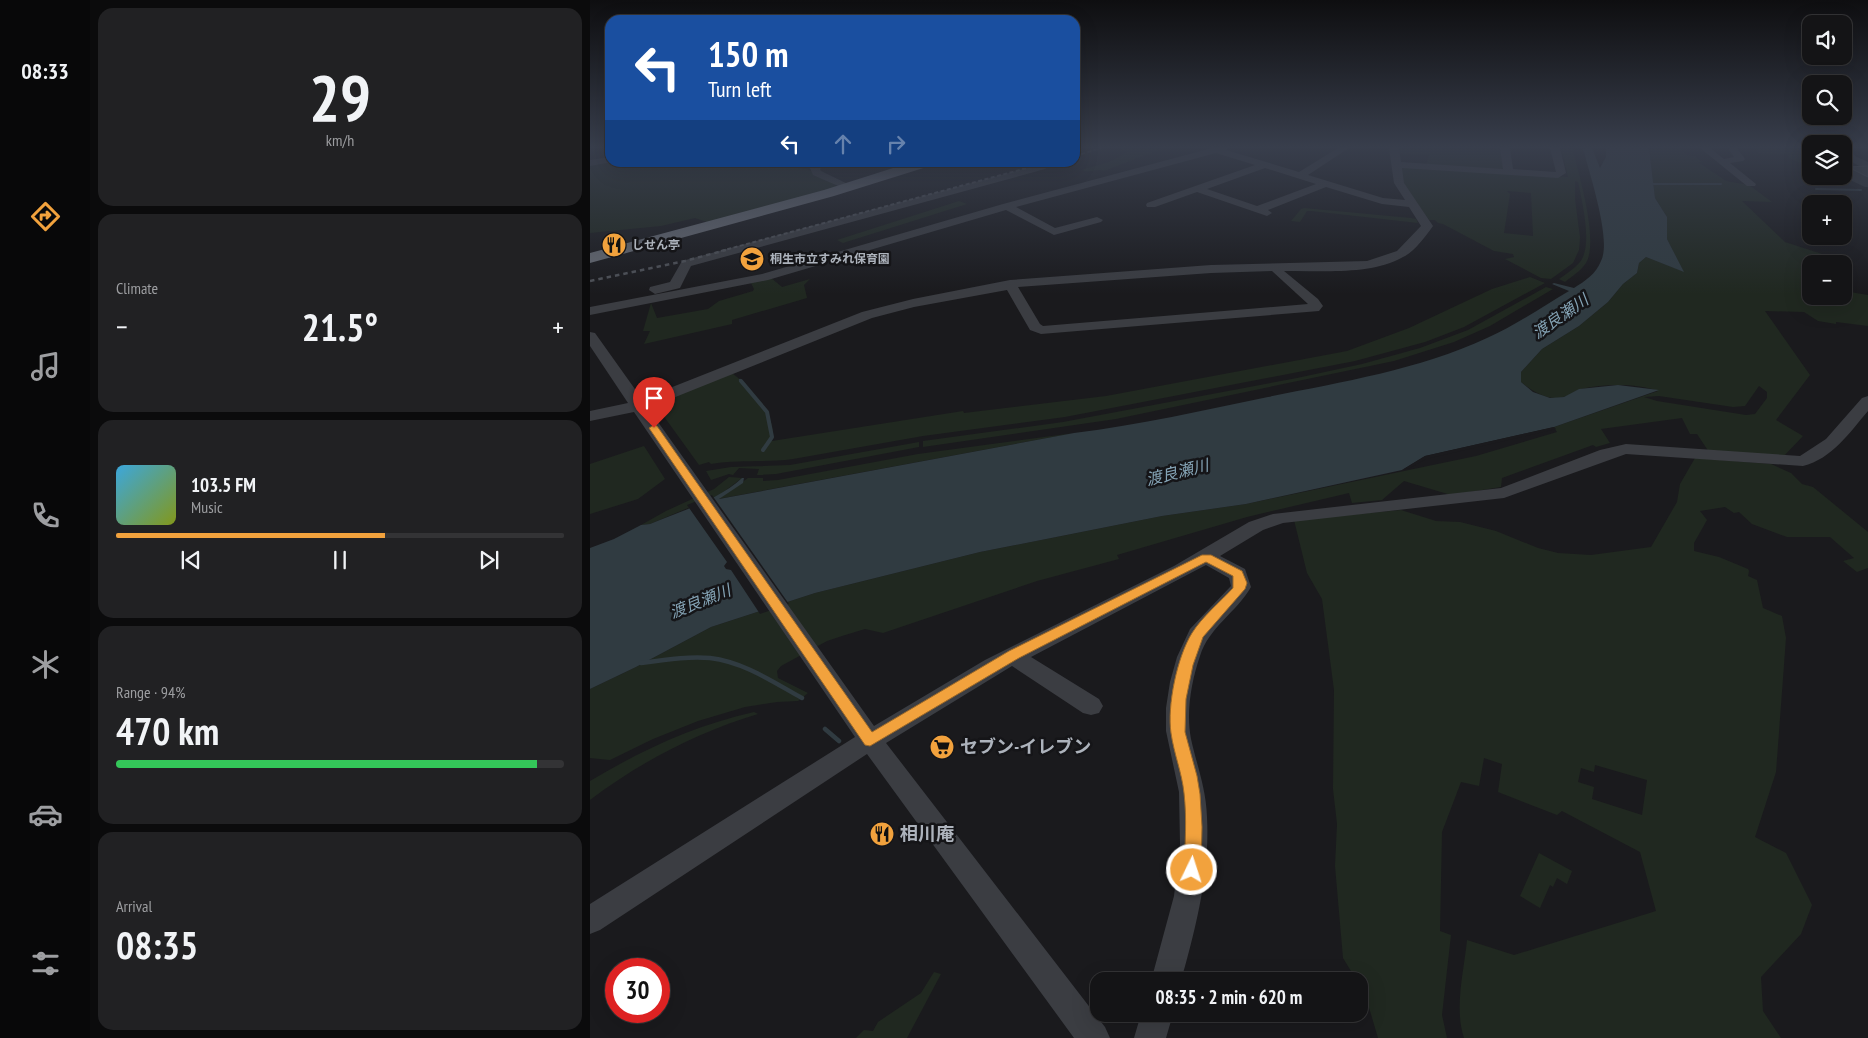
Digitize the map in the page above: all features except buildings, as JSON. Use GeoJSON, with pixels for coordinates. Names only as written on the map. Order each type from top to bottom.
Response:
{"type":"FeatureCollection","features":[{"type":"Feature","properties":{"kind":"highway"},"geometry":{"type":"LineString","coordinates":[[590,258],[815,196]]}},
{"type":"Feature","properties":{"kind":"street"},"geometry":{"type":"LineString","coordinates":[[617,306],[621,299],[629,296],[673,286],[686,264],[937,196]]}},
{"type":"Feature","properties":{"kind":"street"},"geometry":{"type":"LineString","coordinates":[[590,311],[764,277],[1042,196]]}},
{"type":"Feature","properties":{"kind":"street"},"geometry":{"type":"LineString","coordinates":[[1151,205],[1176,196]]}},
{"type":"Feature","properties":{"kind":"street"},"geometry":{"type":"LineString","coordinates":[[1218,196],[1262,212],[1297,196]]}},
{"type":"Feature","properties":{"kind":"street"},"geometry":{"type":"LineString","coordinates":[[1367,196],[1382,201],[1412,204]]}},
{"type":"Feature","properties":{"kind":"street"},"geometry":{"type":"LineString","coordinates":[[590,416],[638,406],[867,315],[913,303],[1010,284],[1211,269],[1361,265],[1392,258],[1405,250],[1426,227],[1426,223],[1407,196]]}},
{"type":"Feature","properties":{"kind":"street"},"geometry":{"type":"LineString","coordinates":[[1007,206],[1054,232],[1097,220]]}},
{"type":"Feature","properties":{"kind":"street"},"geometry":{"type":"LineString","coordinates":[[1010,284],[1035,327],[1047,331],[1314,308],[1316,306],[1313,302],[1280,273],[1276,267]]}},
{"type":"Feature","properties":{"kind":"street"},"geometry":{"type":"LineString","coordinates":[[590,336],[596,355],[638,406],[870,740],[1094,1038]]}},
{"type":"Feature","properties":{"kind":"street"},"geometry":{"type":"LineString","coordinates":[[590,920],[870,740],[1014,655],[1206,557],[1256,526],[1280,518],[1501,493],[1621,450],[1640,449],[1793,462],[1803,461],[1832,443],[1868,401]]}},
{"type":"Feature","properties":{"kind":"street"},"geometry":{"type":"LineString","coordinates":[[1168,972],[1188,898],[1193,860],[1192,794],[1178,732],[1179,699],[1186,665],[1198,635],[1241,587],[1238,574],[1206,557]]}},
{"type":"Feature","properties":{"kind":"street"},"geometry":{"type":"LineString","coordinates":[[1014,655],[1091,706]]}},
{"type":"Feature","properties":{"kind":"street"},"geometry":{"type":"LineString","coordinates":[[1150,1038],[1155,1022]]}},
{"type":"Feature","properties":{"kind":"shaded area"},"geometry":{"type":"Polygon","coordinates":[[[590,196],[805,196],[710,223],[695,218],[661,226],[590,233],[590,196]]]}},
{"type":"Feature","properties":{"kind":"shaded area"},"geometry":{"type":"Polygon","coordinates":[[[1412,196],[1510,196],[1504,233],[1533,236],[1531,196],[1575,196],[1580,237],[1579,250],[1573,263],[1551,279],[1541,278],[1505,259],[1514,257],[1513,254],[1494,251],[1435,220],[1429,220],[1412,196]]]}},
{"type":"Feature","properties":{"kind":"shaded area"},"geometry":{"type":"Polygon","coordinates":[[[1581,196],[1584,196],[1589,224],[1589,253],[1586,263],[1565,282],[1559,279],[1573,269],[1584,255],[1586,235],[1581,196]]]}},
{"type":"Feature","properties":{"kind":"shaded area"},"geometry":{"type":"Polygon","coordinates":[[[1655,196],[1764,196],[1772,202],[1742,201],[1785,242],[1825,255],[1802,255],[1802,305],[1852,305],[1852,292],[1868,295],[1868,326],[1818,321],[1804,312],[1765,311],[1810,375],[1776,420],[1803,436],[1782,458],[1709,452],[1697,434],[1690,434],[1682,418],[1601,429],[1610,443],[1596,447],[1593,445],[1502,478],[1501,487],[1451,495],[1404,481],[1382,500],[1352,503],[1349,493],[1247,517],[1117,555],[1119,559],[1037,581],[883,633],[865,629],[827,641],[781,666],[777,671],[778,678],[808,693],[798,701],[745,707],[698,721],[653,739],[610,760],[590,758],[590,689],[711,627],[815,593],[980,552],[1162,516],[1246,504],[1476,456],[1557,432],[1554,427],[1658,391],[1649,388],[1610,385],[1581,389],[1566,396],[1552,398],[1535,392],[1521,382],[1521,372],[1542,349],[1579,326],[1608,302],[1623,284],[1637,273],[1639,263],[1646,257],[1683,271],[1667,239],[1667,217],[1655,196]],[[1759,386],[1745,406],[1733,407],[1659,396],[1644,397],[1657,401],[1746,415],[1755,414],[1767,398],[1767,392],[1759,386]]]}},
{"type":"Feature","properties":{"kind":"shaded area"},"geometry":{"type":"Polygon","coordinates":[[[959,201],[967,204],[843,243],[837,240],[959,201]]]}},
{"type":"Feature","properties":{"kind":"shaded area"},"geometry":{"type":"Polygon","coordinates":[[[1304,208],[1411,218],[1416,219],[1418,223],[1311,211],[1307,211],[1300,222],[1291,221],[1304,208]]]}},
{"type":"Feature","properties":{"kind":"shaded area"},"geometry":{"type":"Polygon","coordinates":[[[1530,277],[1545,283],[1464,327],[1425,342],[1355,361],[1065,417],[923,436],[793,459],[711,464],[709,462],[699,465],[655,404],[730,372],[746,385],[761,403],[771,423],[772,441],[963,411],[964,413],[1106,396],[1347,351],[1409,328],[1492,289],[1530,277]]]}},
{"type":"Feature","properties":{"kind":"shaded area"},"geometry":{"type":"Polygon","coordinates":[[[771,278],[782,287],[810,279],[804,285],[807,298],[732,320],[732,324],[644,344],[650,331],[643,331],[651,303],[657,318],[708,309],[719,301],[753,291],[751,283],[771,278]]]}},
{"type":"Feature","properties":{"kind":"shaded area"},"geometry":{"type":"Polygon","coordinates":[[[1546,287],[1553,289],[1490,326],[1454,342],[1394,361],[1116,419],[923,447],[923,441],[1063,422],[1362,364],[1420,348],[1468,330],[1546,287]]]}},
{"type":"Feature","properties":{"kind":"shaded area"},"geometry":{"type":"Polygon","coordinates":[[[1074,433],[718,499],[748,478],[763,478],[763,481],[778,480],[918,454],[1074,433]]]}},
{"type":"Feature","properties":{"kind":"shaded area"},"geometry":{"type":"Polygon","coordinates":[[[919,442],[919,447],[776,474],[757,475],[759,469],[739,468],[733,475],[729,474],[711,480],[706,471],[731,467],[790,465],[919,442]]]}},
{"type":"Feature","properties":{"kind":"shaded area"},"geometry":{"type":"Polygon","coordinates":[[[644,446],[665,479],[638,499],[590,514],[590,464],[644,446]]]}},
{"type":"Feature","properties":{"kind":"shaded area"},"geometry":{"type":"Polygon","coordinates":[[[1695,458],[1771,464],[1791,473],[1802,484],[1813,487],[1868,532],[1868,568],[1857,572],[1843,561],[1854,558],[1830,537],[1787,537],[1752,524],[1739,512],[1734,513],[1725,507],[1700,511],[1707,520],[1694,543],[1694,551],[1719,557],[1748,569],[1748,576],[1757,580],[1763,608],[1782,616],[1786,638],[1776,772],[1755,837],[1786,853],[1812,905],[1801,934],[1761,977],[1763,1011],[1781,1038],[1464,1038],[1461,1026],[1460,1002],[1467,940],[1514,955],[1656,911],[1640,852],[1562,811],[1557,815],[1498,792],[1502,764],[1484,758],[1479,786],[1461,782],[1442,832],[1440,931],[1451,935],[1442,1015],[1447,1038],[1378,1038],[1368,1004],[1368,972],[1352,972],[1343,958],[1335,866],[1337,824],[1333,789],[1334,690],[1322,599],[1307,573],[1294,520],[1401,510],[1436,521],[1460,522],[1496,531],[1538,548],[1558,553],[1591,555],[1651,547],[1677,502],[1680,484],[1695,458]],[[1595,765],[1594,772],[1581,768],[1578,782],[1594,787],[1592,799],[1642,815],[1647,780],[1595,765]]]}},
{"type":"Feature","properties":{"kind":"shaded area"},"geometry":{"type":"Polygon","coordinates":[[[729,477],[742,478],[721,494],[650,524],[641,525],[714,489],[729,477]]]}},
{"type":"Feature","properties":{"kind":"shaded area"},"geometry":{"type":"Polygon","coordinates":[[[754,712],[758,714],[692,739],[649,761],[590,800],[590,781],[630,759],[669,740],[710,724],[754,712]]]}},
{"type":"Feature","properties":{"kind":"shaded area"},"geometry":{"type":"Polygon","coordinates":[[[1539,853],[1572,871],[1567,884],[1557,878],[1553,887],[1550,885],[1540,908],[1520,896],[1539,853]]]}},
{"type":"Feature","properties":{"kind":"shaded area"},"geometry":{"type":"Polygon","coordinates":[[[934,972],[941,974],[907,1038],[856,1038],[864,1030],[873,1031],[878,1022],[921,993],[934,972]]]}},
{"type":"Feature","properties":{"kind":"water","name":"渡良瀬川"},"geometry":{"type":"Polygon","coordinates":[[[1596,196],[1655,196],[1667,217],[1667,239],[1684,272],[1646,257],[1639,263],[1637,273],[1623,284],[1608,302],[1579,326],[1542,349],[1521,372],[1521,382],[1533,392],[1550,398],[1564,397],[1579,389],[1618,385],[1659,390],[1554,427],[1425,456],[1402,470],[1246,504],[1162,516],[980,552],[815,593],[711,627],[590,689],[590,548],[614,539],[641,525],[650,524],[698,505],[721,493],[742,478],[744,478],[743,483],[719,499],[1074,433],[1172,417],[1379,374],[1434,359],[1487,338],[1529,316],[1569,291],[1552,284],[1574,288],[1590,277],[1599,266],[1604,251],[1602,223],[1596,196]]]}},
{"type":"Feature","properties":{"kind":"pier"},"geometry":{"type":"Polygon","coordinates":[[[1554,427],[1556,429],[1426,459],[1410,468],[1402,470],[1425,456],[1554,427]]]}},
{"type":"Feature","properties":{"kind":"pier"},"geometry":{"type":"Polygon","coordinates":[[[712,495],[789,604],[760,614],[731,570],[726,569],[724,566],[727,562],[687,505],[712,495]]]}},
{"type":"Feature","properties":{"kind":"waterway"},"geometry":{"type":"LineString","coordinates":[[741,381],[767,412],[772,437],[763,450]]}},
{"type":"Feature","properties":{"kind":"waterway"},"geometry":{"type":"LineString","coordinates":[[641,663],[693,658],[723,660],[746,668],[802,698]]}},
{"type":"Feature","properties":{"kind":"waterway"},"geometry":{"type":"LineString","coordinates":[[825,729],[839,741]]}},
{"type":"Feature","properties":{"kind":"railway"},"geometry":{"type":"LineString","coordinates":[[721,251],[922,196]]}},
{"type":"Feature","properties":{"kind":"railway"},"geometry":{"type":"LineString","coordinates":[[590,281],[685,261],[726,250]]}},
{"type":"Feature","properties":{"kind":"place","name":"しせん亭"},"geometry":{"type":"Point","coordinates":[614,245]}},
{"type":"Feature","properties":{"kind":"place","name":"桐生市立すみれ保育園"},"geometry":{"type":"Point","coordinates":[752,259]}},
{"type":"Feature","properties":{"kind":"place","name":"セブン-イレブン"},"geometry":{"type":"Point","coordinates":[942,747]}},
{"type":"Feature","properties":{"kind":"place","name":"相川庵"},"geometry":{"type":"Point","coordinates":[882,834]}},
{"type":"Feature","properties":{"kind":"route"},"geometry":{"type":"LineString","coordinates":[[654,428],[870,740],[993,666],[1206,557],[1238,574],[1241,587],[1198,635],[1186,665],[1179,699],[1178,732],[1192,794],[1194,827],[1192,870]]}}]}
